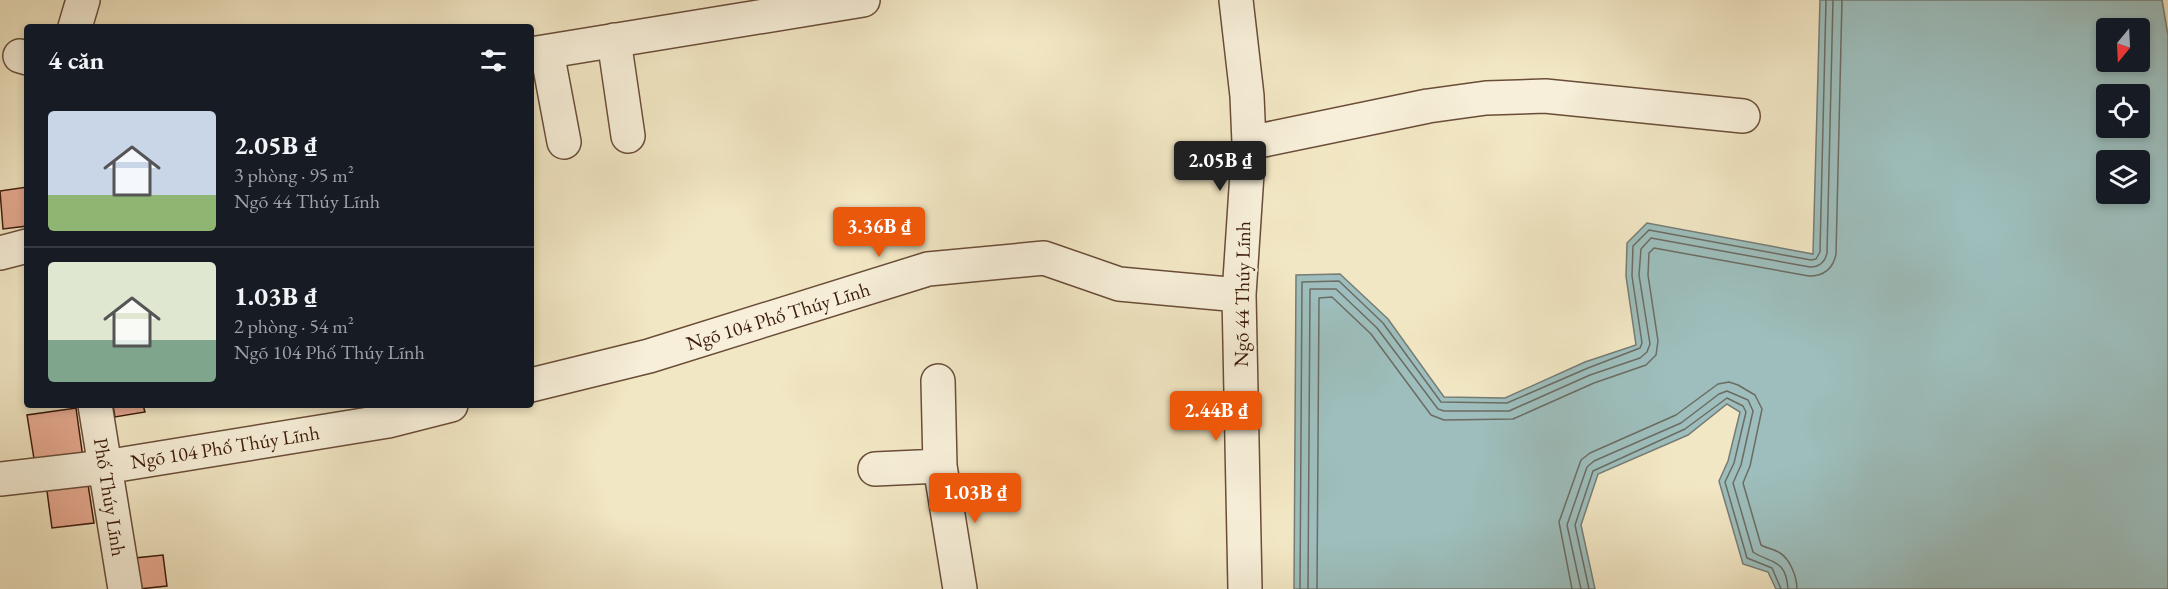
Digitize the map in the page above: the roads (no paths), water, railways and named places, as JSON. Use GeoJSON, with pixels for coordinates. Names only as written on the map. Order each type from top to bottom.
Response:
{"type":"FeatureCollection","features":[{"type":"Feature","properties":{"kind":"street"},"geometry":{"type":"LineString","coordinates":[[76,24],[83,0]]}},
{"type":"Feature","properties":{"kind":"street"},"geometry":{"type":"LineString","coordinates":[[564,142],[539,53],[863,0]]}},
{"type":"Feature","properties":{"kind":"street","name":"Ngõ 44 Thúy Lĩnh"},"geometry":{"type":"LineString","coordinates":[[1236,0],[1247,96],[1249,143],[1239,295],[1245,589]]}},
{"type":"Feature","properties":{"kind":"street"},"geometry":{"type":"LineString","coordinates":[[614,40],[628,136]]}},
{"type":"Feature","properties":{"kind":"street"},"geometry":{"type":"LineString","coordinates":[[1249,143],[1428,106],[1486,98],[1545,96],[1743,116]]}},
{"type":"Feature","properties":{"kind":"street"},"geometry":{"type":"LineString","coordinates":[[0,253],[24,247]]}},
{"type":"Feature","properties":{"kind":"street","name":"Ngõ 104 Phố Thúy Lĩnh"},"geometry":{"type":"LineString","coordinates":[[534,384],[649,356],[928,269],[1044,258],[1119,284],[1239,295]]}},
{"type":"Feature","properties":{"kind":"street"},"geometry":{"type":"LineString","coordinates":[[938,381],[940,466],[960,589]]}},
{"type":"Feature","properties":{"kind":"street","name":"Phố Thúy Lĩnh"},"geometry":{"type":"LineString","coordinates":[[95,408],[125,589]]}},
{"type":"Feature","properties":{"kind":"street","name":"Ngõ 104 Phố Thúy Lĩnh"},"geometry":{"type":"LineString","coordinates":[[0,479],[105,467],[388,421],[439,408]]}},
{"type":"Feature","properties":{"kind":"street"},"geometry":{"type":"LineString","coordinates":[[875,469],[940,466]]}},
{"type":"Feature","properties":{"kind":"water"},"geometry":{"type":"Polygon","coordinates":[[[1820,0],[2162,0],[2168,35],[2168,589],[1776,589],[1768,572],[1743,564],[1719,481],[1728,461],[1740,412],[1727,404],[1688,435],[1598,474],[1581,525],[1595,589],[1294,589],[1296,275],[1340,274],[1388,319],[1444,397],[1505,398],[1585,362],[1636,345],[1626,276],[1627,243],[1647,223],[1813,254],[1820,0]]]}}]}
